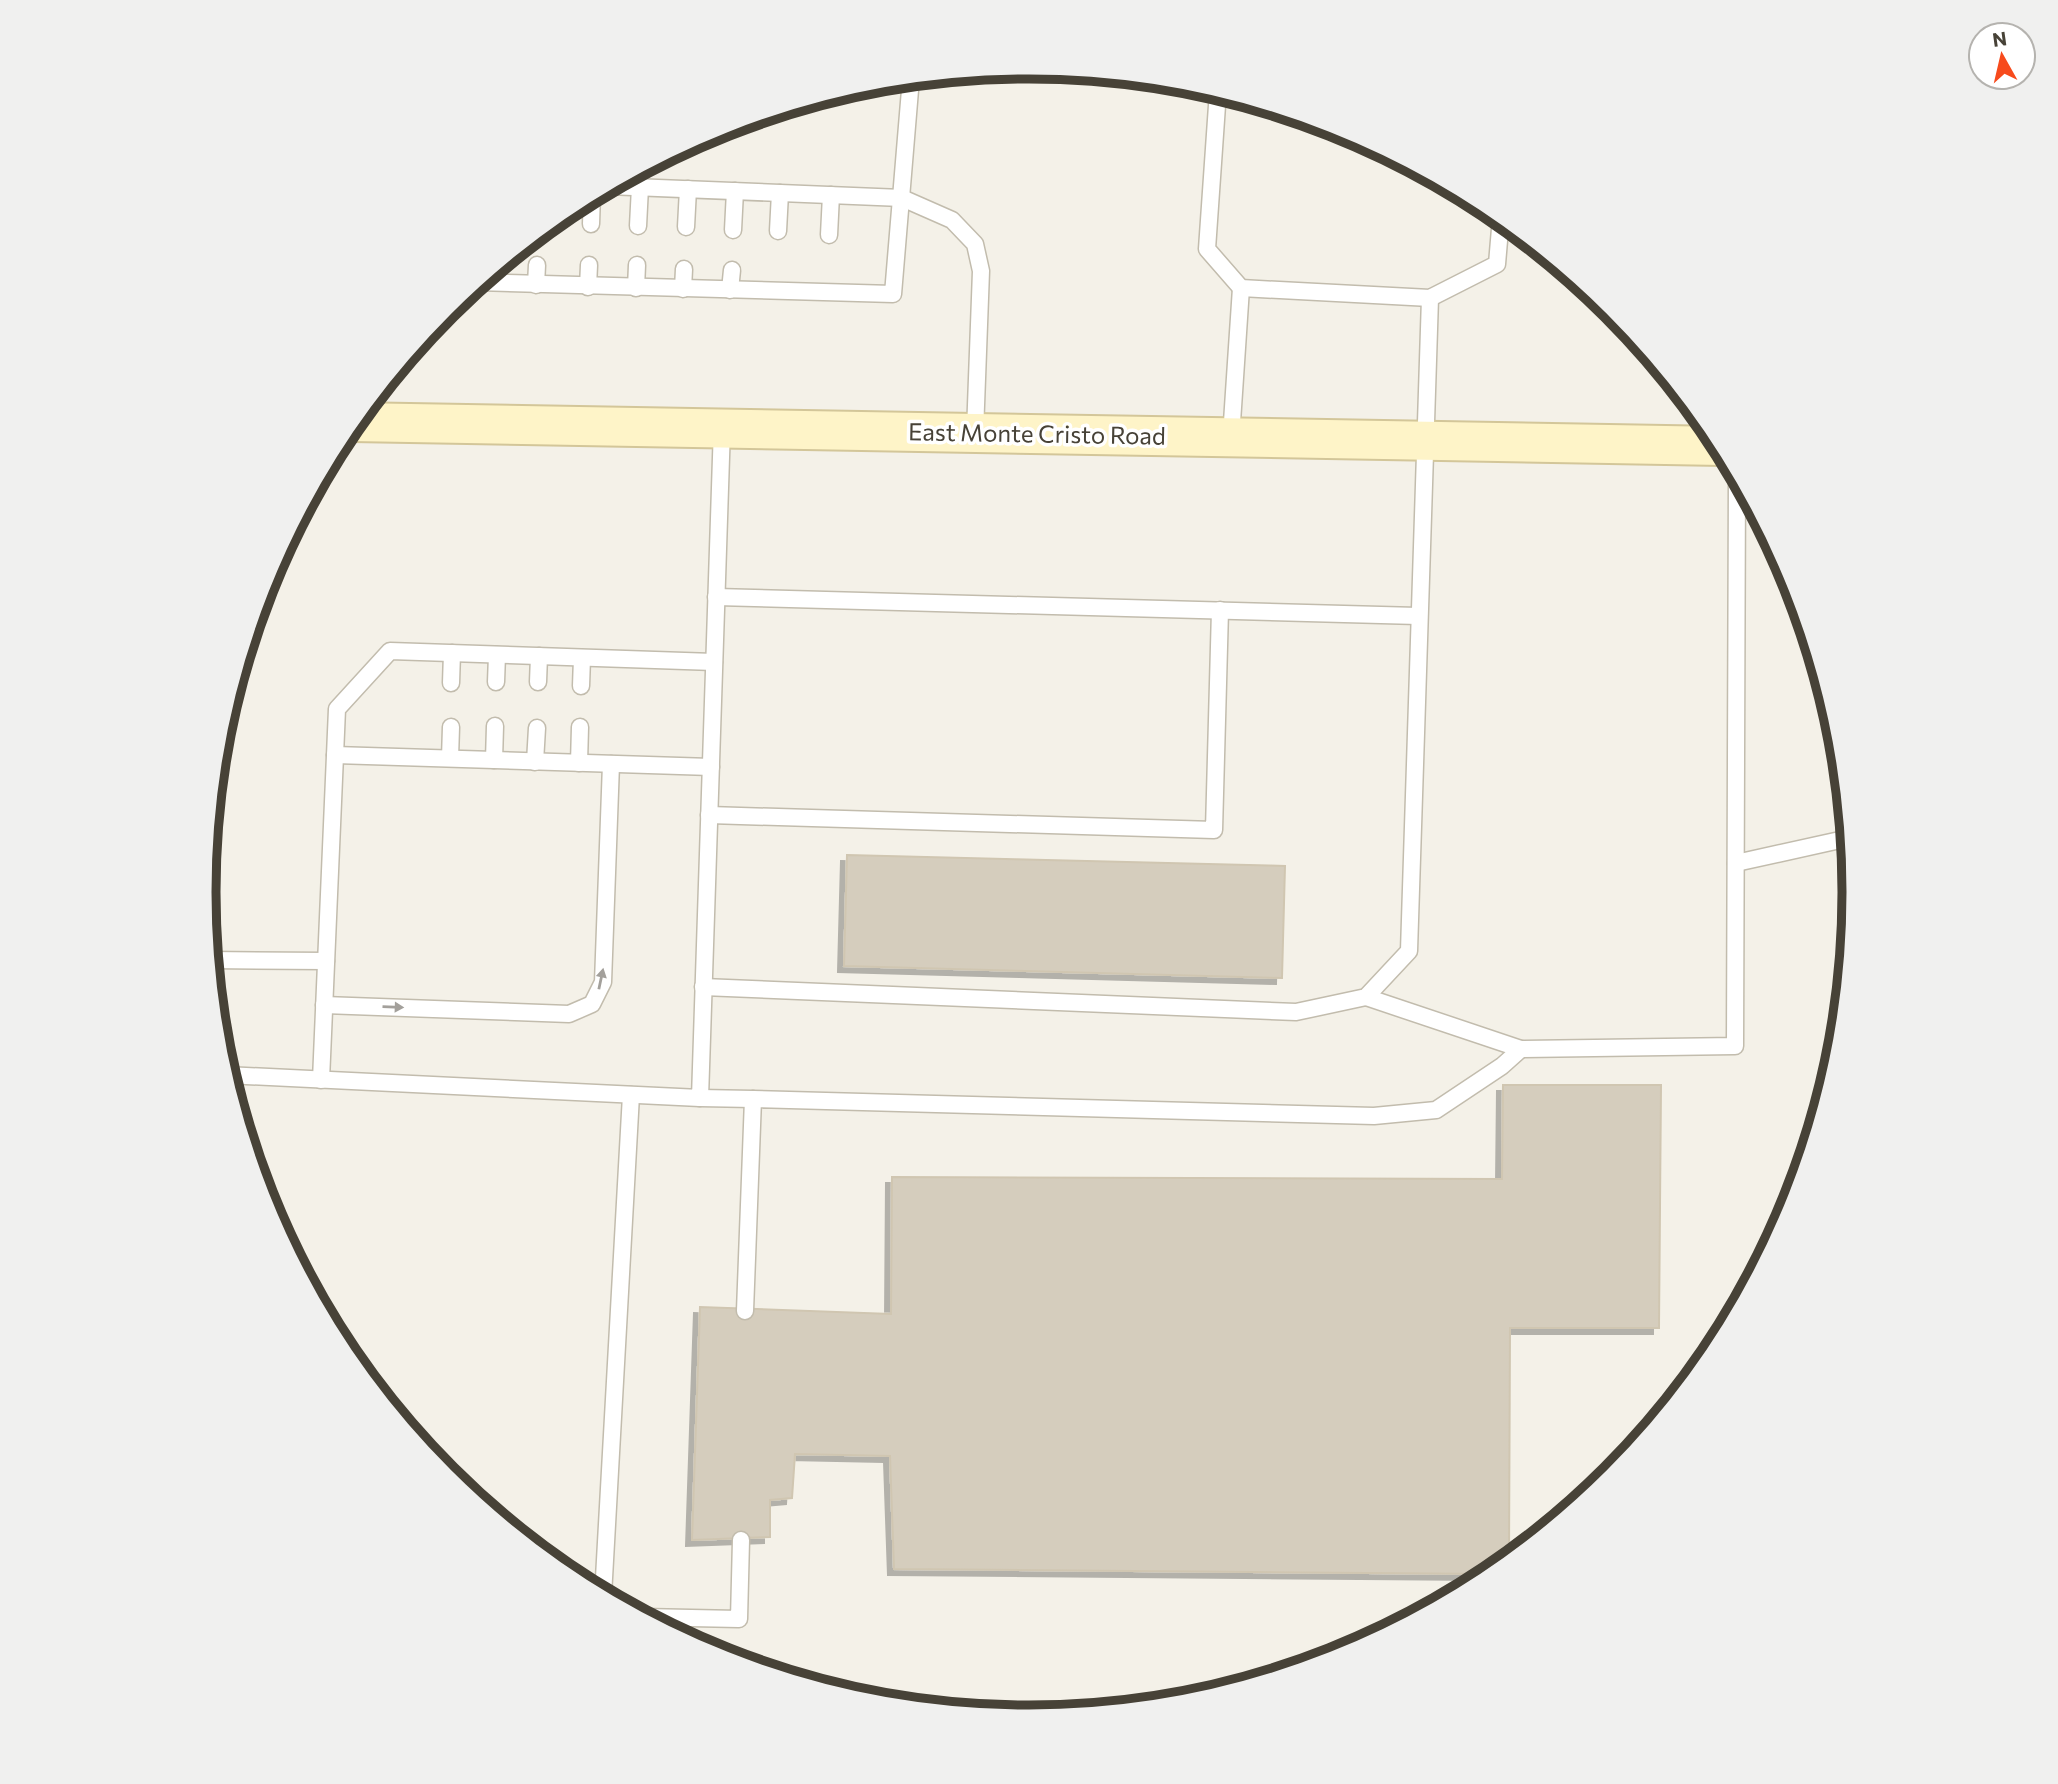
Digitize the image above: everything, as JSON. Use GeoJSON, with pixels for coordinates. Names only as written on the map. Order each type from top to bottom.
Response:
{"type":"FeatureCollection","features":[{"type":"Feature","properties":{"kind":"main road","name":"East Monte Cristo Road"},"geometry":{"type":"LineString","coordinates":[[366,422],[1709,446]]}},
{"type":"Feature","properties":{"kind":"lane"},"geometry":{"type":"LineString","coordinates":[[491,283],[893,293],[910,88]]}},
{"type":"Feature","properties":{"kind":"lane"},"geometry":{"type":"LineString","coordinates":[[1217,101],[1207,249],[1241,288],[1231,437]]}},
{"type":"Feature","properties":{"kind":"lane"},"geometry":{"type":"LineString","coordinates":[[625,187],[902,198],[952,219],[975,244],[981,271],[975,432]]}},
{"type":"Feature","properties":{"kind":"lane"},"geometry":{"type":"LineString","coordinates":[[638,226],[640,187]]}},
{"type":"Feature","properties":{"kind":"lane"},"geometry":{"type":"LineString","coordinates":[[686,227],[688,189]]}},
{"type":"Feature","properties":{"kind":"lane"},"geometry":{"type":"LineString","coordinates":[[733,230],[735,191]]}},
{"type":"Feature","properties":{"kind":"lane"},"geometry":{"type":"LineString","coordinates":[[778,231],[780,192]]}},
{"type":"Feature","properties":{"kind":"lane"},"geometry":{"type":"LineString","coordinates":[[829,235],[831,195]]}},
{"type":"Feature","properties":{"kind":"lane"},"geometry":{"type":"LineString","coordinates":[[591,224],[592,207]]}},
{"type":"Feature","properties":{"kind":"lane"},"geometry":{"type":"LineString","coordinates":[[1241,288],[1430,298],[1497,264],[1500,230]]}},
{"type":"Feature","properties":{"kind":"lane"},"geometry":{"type":"LineString","coordinates":[[536,285],[537,265]]}},
{"type":"Feature","properties":{"kind":"lane"},"geometry":{"type":"LineString","coordinates":[[587,287],[589,265]]}},
{"type":"Feature","properties":{"kind":"lane"},"geometry":{"type":"LineString","coordinates":[[636,288],[637,265]]}},
{"type":"Feature","properties":{"kind":"lane"},"geometry":{"type":"LineString","coordinates":[[683,289],[684,269]]}},
{"type":"Feature","properties":{"kind":"lane"},"geometry":{"type":"LineString","coordinates":[[730,290],[732,270]]}},
{"type":"Feature","properties":{"kind":"lane"},"geometry":{"type":"LineString","coordinates":[[775,291],[776,273]]}},
{"type":"Feature","properties":{"kind":"lane"},"geometry":{"type":"LineString","coordinates":[[826,292],[827,275]]}},
{"type":"Feature","properties":{"kind":"lane"},"geometry":{"type":"LineString","coordinates":[[1366,997],[1409,951],[1423,440],[1430,298]]}},
{"type":"Feature","properties":{"kind":"lane"},"geometry":{"type":"LineString","coordinates":[[700,1098],[722,427]]}},
{"type":"Feature","properties":{"kind":"lane"},"geometry":{"type":"LineString","coordinates":[[703,987],[1296,1012],[1366,997],[1521,1049],[1735,1046],[1737,492]]}},
{"type":"Feature","properties":{"kind":"lane"},"geometry":{"type":"LineString","coordinates":[[716,597],[1418,616]]}},
{"type":"Feature","properties":{"kind":"lane"},"geometry":{"type":"LineString","coordinates":[[709,815],[1214,830],[1220,610]]}},
{"type":"Feature","properties":{"kind":"lane"},"geometry":{"type":"LineString","coordinates":[[321,1080],[337,709],[390,651],[714,662]]}},
{"type":"Feature","properties":{"kind":"lane"},"geometry":{"type":"LineString","coordinates":[[451,682],[452,653]]}},
{"type":"Feature","properties":{"kind":"lane"},"geometry":{"type":"LineString","coordinates":[[496,682],[497,655]]}},
{"type":"Feature","properties":{"kind":"lane"},"geometry":{"type":"LineString","coordinates":[[538,682],[540,656]]}},
{"type":"Feature","properties":{"kind":"lane"},"geometry":{"type":"LineString","coordinates":[[581,686],[582,658]]}},
{"type":"Feature","properties":{"kind":"lane"},"geometry":{"type":"LineString","coordinates":[[494,760],[495,726]]}},
{"type":"Feature","properties":{"kind":"lane"},"geometry":{"type":"LineString","coordinates":[[450,758],[451,727]]}},
{"type":"Feature","properties":{"kind":"lane"},"geometry":{"type":"LineString","coordinates":[[579,763],[580,727]]}},
{"type":"Feature","properties":{"kind":"lane"},"geometry":{"type":"LineString","coordinates":[[535,762],[537,728]]}},
{"type":"Feature","properties":{"kind":"lane"},"geometry":{"type":"LineString","coordinates":[[335,755],[711,767]]}},
{"type":"Feature","properties":{"kind":"lane"},"geometry":{"type":"LineString","coordinates":[[324,1005],[569,1014],[592,1004],[603,982],[611,764]]}},
{"type":"Feature","properties":{"kind":"lane"},"geometry":{"type":"LineString","coordinates":[[1736,863],[1841,840]]}},
{"type":"Feature","properties":{"kind":"lane"},"geometry":{"type":"LineString","coordinates":[[219,960],[326,961]]}},
{"type":"Feature","properties":{"kind":"lane"},"geometry":{"type":"LineString","coordinates":[[237,1076],[700,1098],[1374,1116],[1436,1110],[1502,1066],[1521,1049]]}},
{"type":"Feature","properties":{"kind":"lane"},"geometry":{"type":"LineString","coordinates":[[604,1585],[631,1095]]}},
{"type":"Feature","properties":{"kind":"lane"},"geometry":{"type":"LineString","coordinates":[[745,1311],[753,1099]]}},
{"type":"Feature","properties":{"kind":"lane"},"geometry":{"type":"LineString","coordinates":[[662,1617],[739,1619],[741,1539]]}},
{"type":"Feature","properties":{"kind":"building"},"geometry":{"type":"Polygon","coordinates":[[[847,855],[1285,866],[1282,978],[844,966],[847,855]]]}},
{"type":"Feature","properties":{"kind":"building"},"geometry":{"type":"Polygon","coordinates":[[[1503,1085],[1661,1085],[1659,1328],[1510,1328],[1509,1548],[1472,1574],[894,1569],[890,1456],[795,1454],[792,1498],[770,1500],[770,1537],[692,1540],[700,1307],[891,1314],[892,1177],[1502,1179],[1503,1085]]]}}]}
